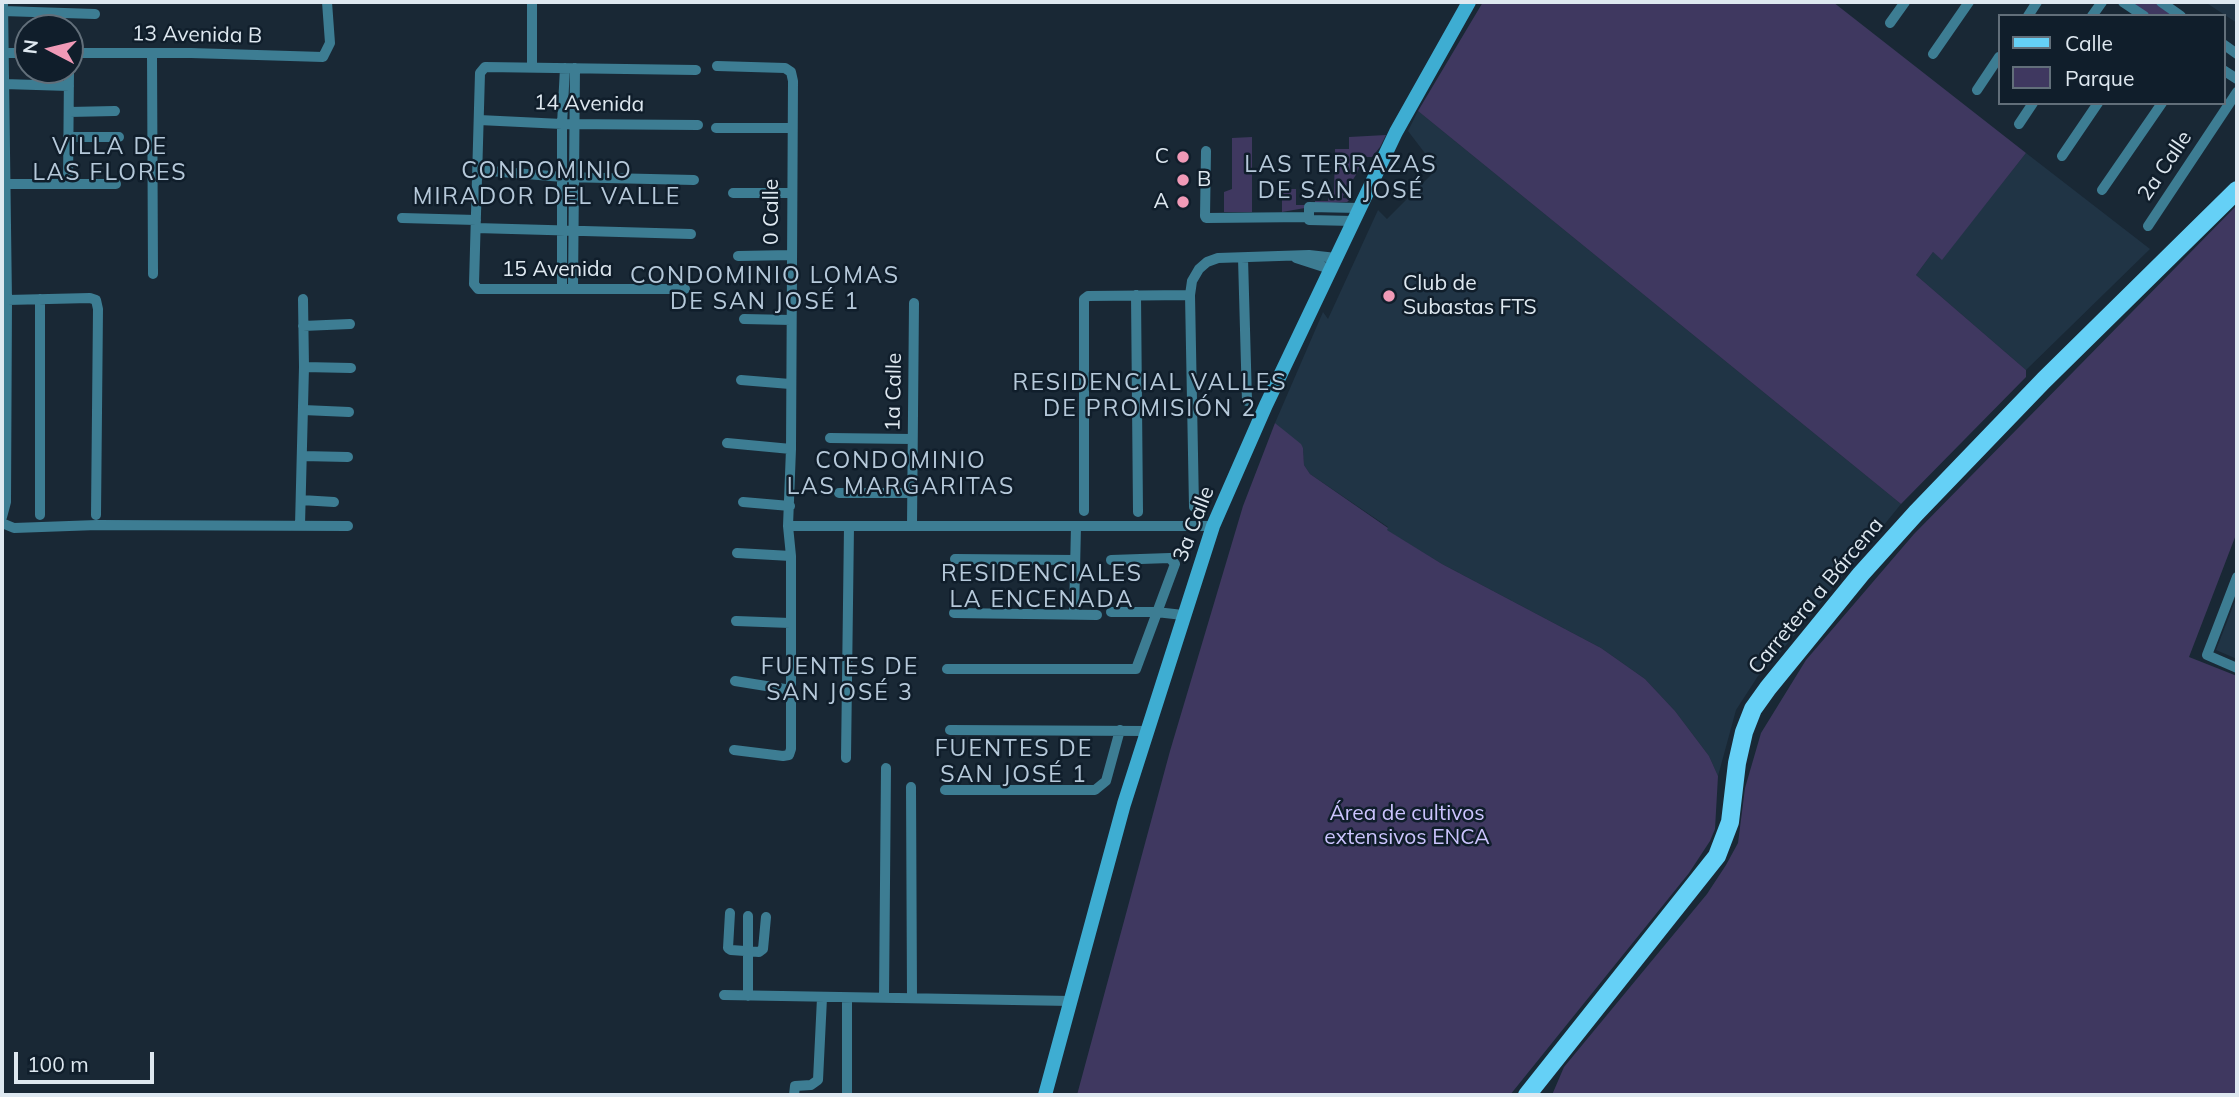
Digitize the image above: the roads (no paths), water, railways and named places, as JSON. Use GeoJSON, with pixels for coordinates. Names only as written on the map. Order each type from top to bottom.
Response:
{"type":"FeatureCollection","features":[{"type":"Feature","properties":{"kind":"main road","name":"3a Calle"},"geometry":{"type":"LineString","coordinates":[[1045,1095],[1124,804],[1213,526],[1266,405],[1397,130],[1469,2]]}},
{"type":"Feature","properties":{"kind":"main road","name":"Carretera a Bárcena"},"geometry":{"type":"LineString","coordinates":[[1527,1095],[1717,856],[1730,822],[1744,732],[1753,709],[1768,688],[1861,574],[1916,513],[2044,380],[2237,190]]}},
{"type":"Feature","properties":{"kind":"street","name":"13 Avenida B"},"geometry":{"type":"LineString","coordinates":[[84,53],[191,52],[323,57],[330,43],[327,2]]}},
{"type":"Feature","properties":{"kind":"street"},"geometry":{"type":"LineString","coordinates":[[532,2],[533,67]]}},
{"type":"Feature","properties":{"kind":"street"},"geometry":{"type":"LineString","coordinates":[[1890,23],[1905,2]]}},
{"type":"Feature","properties":{"kind":"street"},"geometry":{"type":"LineString","coordinates":[[1933,54],[1969,2]]}},
{"type":"Feature","properties":{"kind":"street"},"geometry":{"type":"LineString","coordinates":[[2123,2],[2141,14]]}},
{"type":"Feature","properties":{"kind":"street"},"geometry":{"type":"LineString","coordinates":[[2163,3],[2178,14]]}},
{"type":"Feature","properties":{"kind":"street"},"geometry":{"type":"LineString","coordinates":[[2,517],[6,502],[3,6],[95,13]]}},
{"type":"Feature","properties":{"kind":"street"},"geometry":{"type":"LineString","coordinates":[[4,53],[14,53]]}},
{"type":"Feature","properties":{"kind":"street"},"geometry":{"type":"LineString","coordinates":[[152,54],[153,274]]}},
{"type":"Feature","properties":{"kind":"street"},"geometry":{"type":"LineString","coordinates":[[1977,90],[1997,60]]}},
{"type":"Feature","properties":{"kind":"street","name":"0 Calle"},"geometry":{"type":"LineString","coordinates":[[717,66],[785,68],[790,72],[793,81],[791,449],[788,526],[791,556],[791,749],[789,755],[783,756],[734,750]]}},
{"type":"Feature","properties":{"kind":"street"},"geometry":{"type":"LineString","coordinates":[[476,224],[480,73],[485,67],[696,70]]}},
{"type":"Feature","properties":{"kind":"street"},"geometry":{"type":"LineString","coordinates":[[568,177],[575,122],[570,68]]}},
{"type":"Feature","properties":{"kind":"street"},"geometry":{"type":"LineString","coordinates":[[568,289],[568,177],[562,124],[570,68]]}},
{"type":"Feature","properties":{"kind":"street"},"geometry":{"type":"LineString","coordinates":[[4,84],[69,86],[68,184]]}},
{"type":"Feature","properties":{"kind":"street","name":"2a Calle"},"geometry":{"type":"LineString","coordinates":[[2148,226],[2237,92]]}},
{"type":"Feature","properties":{"kind":"street"},"geometry":{"type":"LineString","coordinates":[[2019,124],[2032,105]]}},
{"type":"Feature","properties":{"kind":"street"},"geometry":{"type":"LineString","coordinates":[[2062,156],[2097,105]]}},
{"type":"Feature","properties":{"kind":"street"},"geometry":{"type":"LineString","coordinates":[[2102,190],[2161,105]]}},
{"type":"Feature","properties":{"kind":"street"},"geometry":{"type":"LineString","coordinates":[[69,112],[115,111]]}},
{"type":"Feature","properties":{"kind":"street","name":"14 Avenida"},"geometry":{"type":"LineString","coordinates":[[480,120],[562,124],[698,125]]}},
{"type":"Feature","properties":{"kind":"street"},"geometry":{"type":"LineString","coordinates":[[716,128],[792,128]]}},
{"type":"Feature","properties":{"kind":"street"},"geometry":{"type":"LineString","coordinates":[[68,137],[119,137]]}},
{"type":"Feature","properties":{"kind":"street"},"geometry":{"type":"LineString","coordinates":[[1206,151],[1206,218],[1356,215]]}},
{"type":"Feature","properties":{"kind":"street"},"geometry":{"type":"LineString","coordinates":[[478,170],[568,177],[694,180]]}},
{"type":"Feature","properties":{"kind":"street"},"geometry":{"type":"LineString","coordinates":[[5,184],[116,184]]}},
{"type":"Feature","properties":{"kind":"street"},"geometry":{"type":"LineString","coordinates":[[733,193],[791,193]]}},
{"type":"Feature","properties":{"kind":"street"},"geometry":{"type":"LineString","coordinates":[[402,218],[568,231],[691,234]]}},
{"type":"Feature","properties":{"kind":"street","name":"15 Avenida"},"geometry":{"type":"LineString","coordinates":[[476,224],[474,284],[478,289],[685,289]]}},
{"type":"Feature","properties":{"kind":"street"},"geometry":{"type":"LineString","coordinates":[[738,256],[792,255]]}},
{"type":"Feature","properties":{"kind":"street"},"geometry":{"type":"LineString","coordinates":[[1194,507],[1190,295],[1192,281],[1199,269],[1218,258],[1290,256],[1333,263]]}},
{"type":"Feature","properties":{"kind":"street"},"geometry":{"type":"LineString","coordinates":[[1243,258],[1247,401]]}},
{"type":"Feature","properties":{"kind":"street"},"geometry":{"type":"LineString","coordinates":[[1136,295],[1138,512]]}},
{"type":"Feature","properties":{"kind":"street"},"geometry":{"type":"LineString","coordinates":[[1084,511],[1083,303],[1088,296],[1190,295]]}},
{"type":"Feature","properties":{"kind":"street"},"geometry":{"type":"LineString","coordinates":[[40,299],[40,515]]}},
{"type":"Feature","properties":{"kind":"street"},"geometry":{"type":"LineString","coordinates":[[300,525],[303,299]]}},
{"type":"Feature","properties":{"kind":"street"},"geometry":{"type":"LineString","coordinates":[[6,300],[96,300],[96,515]]}},
{"type":"Feature","properties":{"kind":"street","name":"1a Calle"},"geometry":{"type":"LineString","coordinates":[[912,525],[914,303]]}},
{"type":"Feature","properties":{"kind":"street"},"geometry":{"type":"LineString","coordinates":[[744,319],[791,320]]}},
{"type":"Feature","properties":{"kind":"street"},"geometry":{"type":"LineString","coordinates":[[303,326],[350,324]]}},
{"type":"Feature","properties":{"kind":"street"},"geometry":{"type":"LineString","coordinates":[[304,367],[351,368]]}},
{"type":"Feature","properties":{"kind":"street"},"geometry":{"type":"LineString","coordinates":[[741,380],[790,384]]}},
{"type":"Feature","properties":{"kind":"street"},"geometry":{"type":"LineString","coordinates":[[303,410],[349,412]]}},
{"type":"Feature","properties":{"kind":"street"},"geometry":{"type":"LineString","coordinates":[[830,439],[912,439]]}},
{"type":"Feature","properties":{"kind":"street"},"geometry":{"type":"LineString","coordinates":[[727,443],[791,449]]}},
{"type":"Feature","properties":{"kind":"street"},"geometry":{"type":"LineString","coordinates":[[302,456],[348,457]]}},
{"type":"Feature","properties":{"kind":"street"},"geometry":{"type":"LineString","coordinates":[[839,493],[912,493]]}},
{"type":"Feature","properties":{"kind":"street"},"geometry":{"type":"LineString","coordinates":[[301,500],[334,502]]}},
{"type":"Feature","properties":{"kind":"street"},"geometry":{"type":"LineString","coordinates":[[743,502],[790,506]]}},
{"type":"Feature","properties":{"kind":"street"},"geometry":{"type":"LineString","coordinates":[[2,523],[14,528],[97,525],[348,526]]}},
{"type":"Feature","properties":{"kind":"street"},"geometry":{"type":"LineString","coordinates":[[788,526],[1213,526]]}},
{"type":"Feature","properties":{"kind":"street"},"geometry":{"type":"LineString","coordinates":[[846,758],[849,526]]}},
{"type":"Feature","properties":{"kind":"street"},"geometry":{"type":"LineString","coordinates":[[1074,614],[1076,526]]}},
{"type":"Feature","properties":{"kind":"street"},"geometry":{"type":"LineString","coordinates":[[737,553],[791,556]]}},
{"type":"Feature","properties":{"kind":"street"},"geometry":{"type":"LineString","coordinates":[[947,669],[1136,668],[1175,564],[1170,558],[1111,560]]}},
{"type":"Feature","properties":{"kind":"street"},"geometry":{"type":"LineString","coordinates":[[955,559],[1075,560]]}},
{"type":"Feature","properties":{"kind":"street"},"geometry":{"type":"LineString","coordinates":[[2237,577],[2207,655],[2237,668]]}},
{"type":"Feature","properties":{"kind":"street"},"geometry":{"type":"LineString","coordinates":[[1111,612],[1183,615]]}},
{"type":"Feature","properties":{"kind":"street"},"geometry":{"type":"LineString","coordinates":[[954,613],[1097,615]]}},
{"type":"Feature","properties":{"kind":"street"},"geometry":{"type":"LineString","coordinates":[[736,621],[790,623]]}},
{"type":"Feature","properties":{"kind":"street"},"geometry":{"type":"LineString","coordinates":[[735,681],[791,690]]}},
{"type":"Feature","properties":{"kind":"street"},"geometry":{"type":"LineString","coordinates":[[950,730],[1147,731]]}},
{"type":"Feature","properties":{"kind":"street"},"geometry":{"type":"LineString","coordinates":[[945,790],[1095,790],[1106,780],[1120,730]]}},
{"type":"Feature","properties":{"kind":"street"},"geometry":{"type":"LineString","coordinates":[[884,998],[887,768]]}},
{"type":"Feature","properties":{"kind":"street"},"geometry":{"type":"LineString","coordinates":[[911,787],[912,998]]}},
{"type":"Feature","properties":{"kind":"street"},"geometry":{"type":"LineString","coordinates":[[730,913],[729,948],[759,952],[764,949],[766,917]]}},
{"type":"Feature","properties":{"kind":"street"},"geometry":{"type":"LineString","coordinates":[[748,916],[748,996]]}},
{"type":"Feature","properties":{"kind":"street"},"geometry":{"type":"LineString","coordinates":[[724,995],[1070,1001]]}},
{"type":"Feature","properties":{"kind":"street"},"geometry":{"type":"LineString","coordinates":[[794,1095],[795,1086],[811,1085],[818,1080],[822,998]]}},
{"type":"Feature","properties":{"kind":"street"},"geometry":{"type":"LineString","coordinates":[[846,998],[847,1095]]}},
{"type":"Feature","properties":{"kind":"place","name":"C"},"geometry":{"type":"Point","coordinates":[1183,157]}},
{"type":"Feature","properties":{"kind":"place","name":"B"},"geometry":{"type":"Point","coordinates":[1183,180]}},
{"type":"Feature","properties":{"kind":"place","name":"A"},"geometry":{"type":"Point","coordinates":[1183,202]}},
{"type":"Feature","properties":{"kind":"place","name":"Club de Subastas FTS"},"geometry":{"type":"Point","coordinates":[1389,296]}},
{"type":"Feature","properties":{"kind":"district","name":"VILLA DE LAS FLORES"},"geometry":{"type":"Point","coordinates":[110,160]}},
{"type":"Feature","properties":{"kind":"district","name":"LAS TERRAZAS DE SAN JOSÉ"},"geometry":{"type":"Point","coordinates":[1341,178]}},
{"type":"Feature","properties":{"kind":"district","name":"CONDOMINIO MIRADOR DEL VALLE"},"geometry":{"type":"Point","coordinates":[547,184]}},
{"type":"Feature","properties":{"kind":"district","name":"CONDOMINIO LOMAS DE SAN JOSÉ 1"},"geometry":{"type":"Point","coordinates":[765,289]}},
{"type":"Feature","properties":{"kind":"district","name":"RESIDENCIAL VALLES DE PROMISIÓN 2"},"geometry":{"type":"Point","coordinates":[1150,396]}},
{"type":"Feature","properties":{"kind":"district","name":"CONDOMINIO LAS MARGARITAS"},"geometry":{"type":"Point","coordinates":[901,474]}},
{"type":"Feature","properties":{"kind":"district","name":"RESIDENCIALES LA ENCENADA"},"geometry":{"type":"Point","coordinates":[1042,587]}},
{"type":"Feature","properties":{"kind":"district","name":"FUENTES DE SAN JOSÉ 3"},"geometry":{"type":"Point","coordinates":[840,680]}},
{"type":"Feature","properties":{"kind":"district","name":"FUENTES DE SAN JOSÉ 1"},"geometry":{"type":"Point","coordinates":[1014,762]}},
{"type":"Feature","properties":{"kind":"park label","name":"Área de cultivos extensivos ENCA"},"geometry":{"type":"Point","coordinates":[1407,826]}}]}
